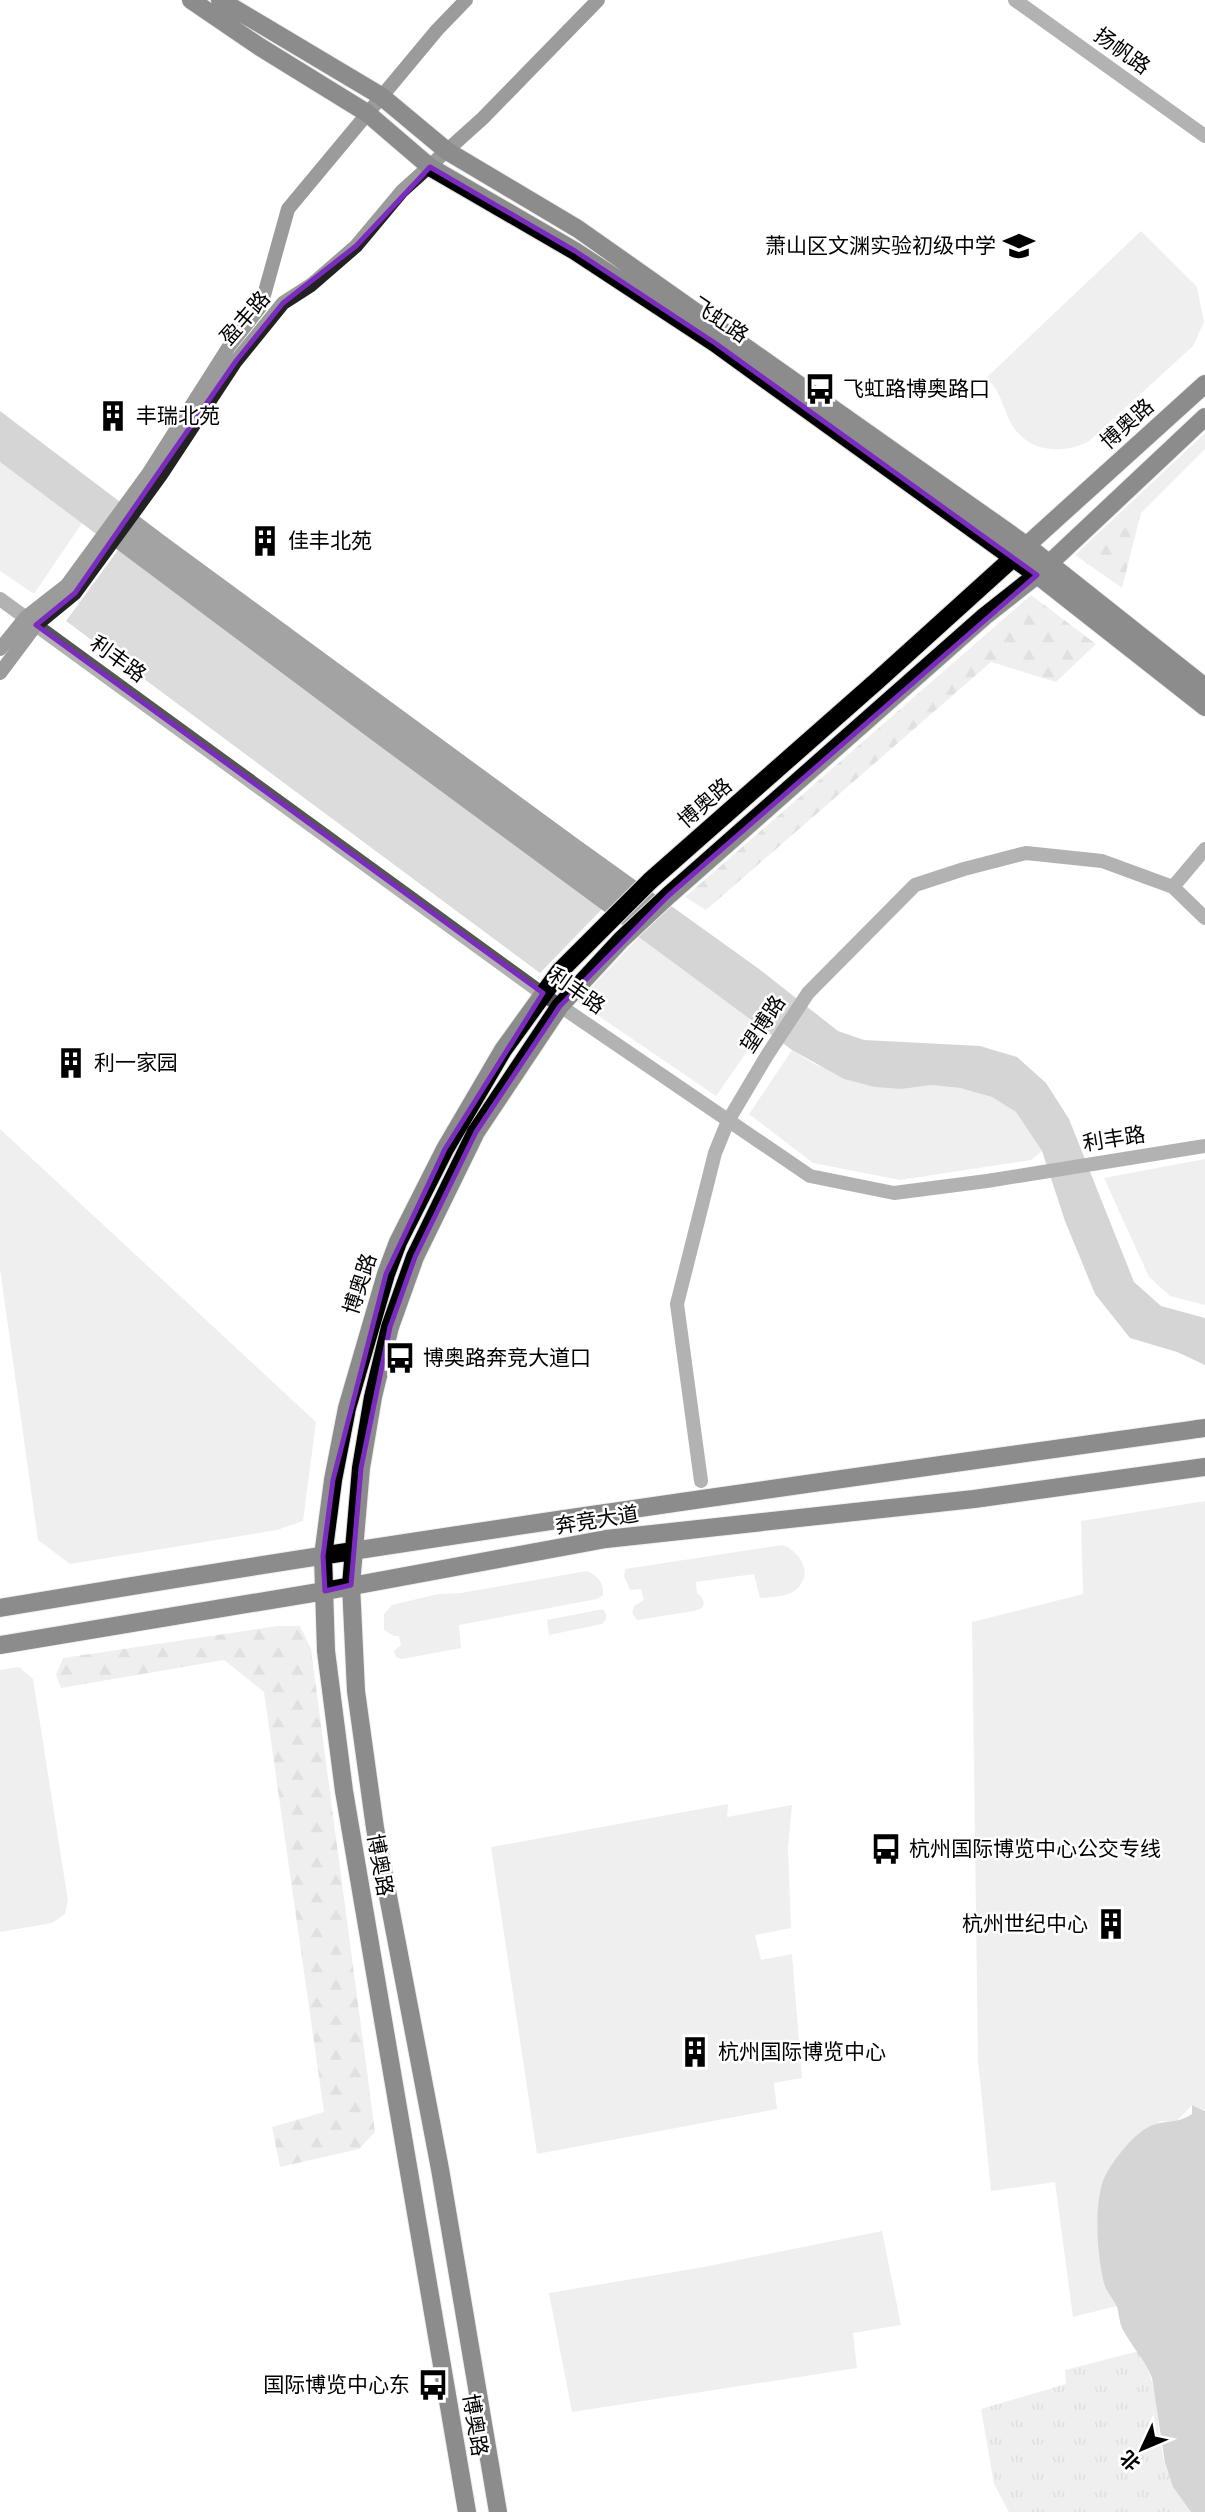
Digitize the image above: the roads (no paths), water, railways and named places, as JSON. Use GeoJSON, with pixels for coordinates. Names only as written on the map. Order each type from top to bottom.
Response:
{"type":"FeatureCollection","features":[{"type":"Feature","properties":{"kind":"main road","name":"飞虹路"},"geometry":{"type":"LineString","coordinates":[[191,0],[260,47],[367,113],[430,167],[575,251],[715,342],[1019,551]]}},
{"type":"Feature","properties":{"kind":"main road","name":"飞虹路"},"geometry":{"type":"LineString","coordinates":[[220,0],[381,96],[447,151],[578,229],[1205,687]]}},
{"type":"Feature","properties":{"kind":"main road","name":"盈丰路"},"geometry":{"type":"LineString","coordinates":[[0,649],[67,585],[148,474],[228,348],[261,306],[288,209],[381,96],[466,0]]}},
{"type":"Feature","properties":{"kind":"main road","name":"盈丰路"},"geometry":{"type":"LineString","coordinates":[[0,673],[31,621],[75,593],[161,475],[236,361],[283,303],[311,285],[356,246],[402,191],[483,118],[598,0]]}},
{"type":"Feature","properties":{"kind":"main road","name":"博奥路"},"geometry":{"type":"LineString","coordinates":[[467,2512],[344,1791],[326,1651],[323,1556],[333,1480],[347,1408],[370,1324],[397,1242],[444,1149],[503,1050],[560,971],[650,881],[878,680],[1205,384]]}},
{"type":"Feature","properties":{"kind":"main road","name":"博奥路"},"geometry":{"type":"LineString","coordinates":[[498,2512],[438,2161],[375,1828],[356,1691],[351,1585],[361,1468],[373,1397],[390,1328],[415,1258],[476,1132],[560,1006],[621,940],[668,896],[985,616],[1043,569],[1205,418]]}},
{"type":"Feature","properties":{"kind":"main road","name":"飞虹路"},"geometry":{"type":"LineString","coordinates":[[1043,569],[1205,707]]}},
{"type":"Feature","properties":{"kind":"main road","name":"奔竞大道"},"geometry":{"type":"LineString","coordinates":[[0,1608],[704,1498],[1205,1428]]}},
{"type":"Feature","properties":{"kind":"main road","name":"奔竞大道"},"geometry":{"type":"LineString","coordinates":[[0,1645],[325,1591],[606,1539],[974,1499],[1205,1467]]}},
{"type":"Feature","properties":{"kind":"street","name":"扬帆路"},"geometry":{"type":"LineString","coordinates":[[1015,0],[1205,136]]}},
{"type":"Feature","properties":{"kind":"street","name":"利丰路"},"geometry":{"type":"LineString","coordinates":[[0,598],[560,1006],[810,1177],[894,1193],[1205,1146]]}},
{"type":"Feature","properties":{"kind":"street"},"geometry":{"type":"LineString","coordinates":[[1205,849],[1172,887],[1205,918]]}},
{"type":"Feature","properties":{"kind":"street","name":"望博路"},"geometry":{"type":"LineString","coordinates":[[701,1481],[677,1304],[715,1153],[728,1121],[808,993],[915,885],[964,869],[1026,853],[1102,861],[1172,887]]}},
{"type":"Feature","properties":{"kind":"place","name":"萧山区文渊实验初级中学"},"geometry":{"type":"Point","coordinates":[1019,246]}},
{"type":"Feature","properties":{"kind":"place","name":"飞虹路博奥路口"},"geometry":{"type":"Point","coordinates":[820,389]}},
{"type":"Feature","properties":{"kind":"place","name":"丰瑞北苑"},"geometry":{"type":"Point","coordinates":[113,416]}},
{"type":"Feature","properties":{"kind":"place","name":"佳丰北苑"},"geometry":{"type":"Point","coordinates":[265,541]}},
{"type":"Feature","properties":{"kind":"place","name":"利一家园"},"geometry":{"type":"Point","coordinates":[71,1063]}},
{"type":"Feature","properties":{"kind":"place","name":"博奥路奔竞大道口"},"geometry":{"type":"Point","coordinates":[400,1358]}},
{"type":"Feature","properties":{"kind":"place","name":"杭州国际博览中心公交专线"},"geometry":{"type":"Point","coordinates":[886,1849]}},
{"type":"Feature","properties":{"kind":"place","name":"杭州世纪中心"},"geometry":{"type":"Point","coordinates":[1111,1924]}},
{"type":"Feature","properties":{"kind":"place","name":"杭州国际博览中心"},"geometry":{"type":"Point","coordinates":[695,2052]}},
{"type":"Feature","properties":{"kind":"place","name":"国际博览中心东"},"geometry":{"type":"Point","coordinates":[433,2385]}}]}
